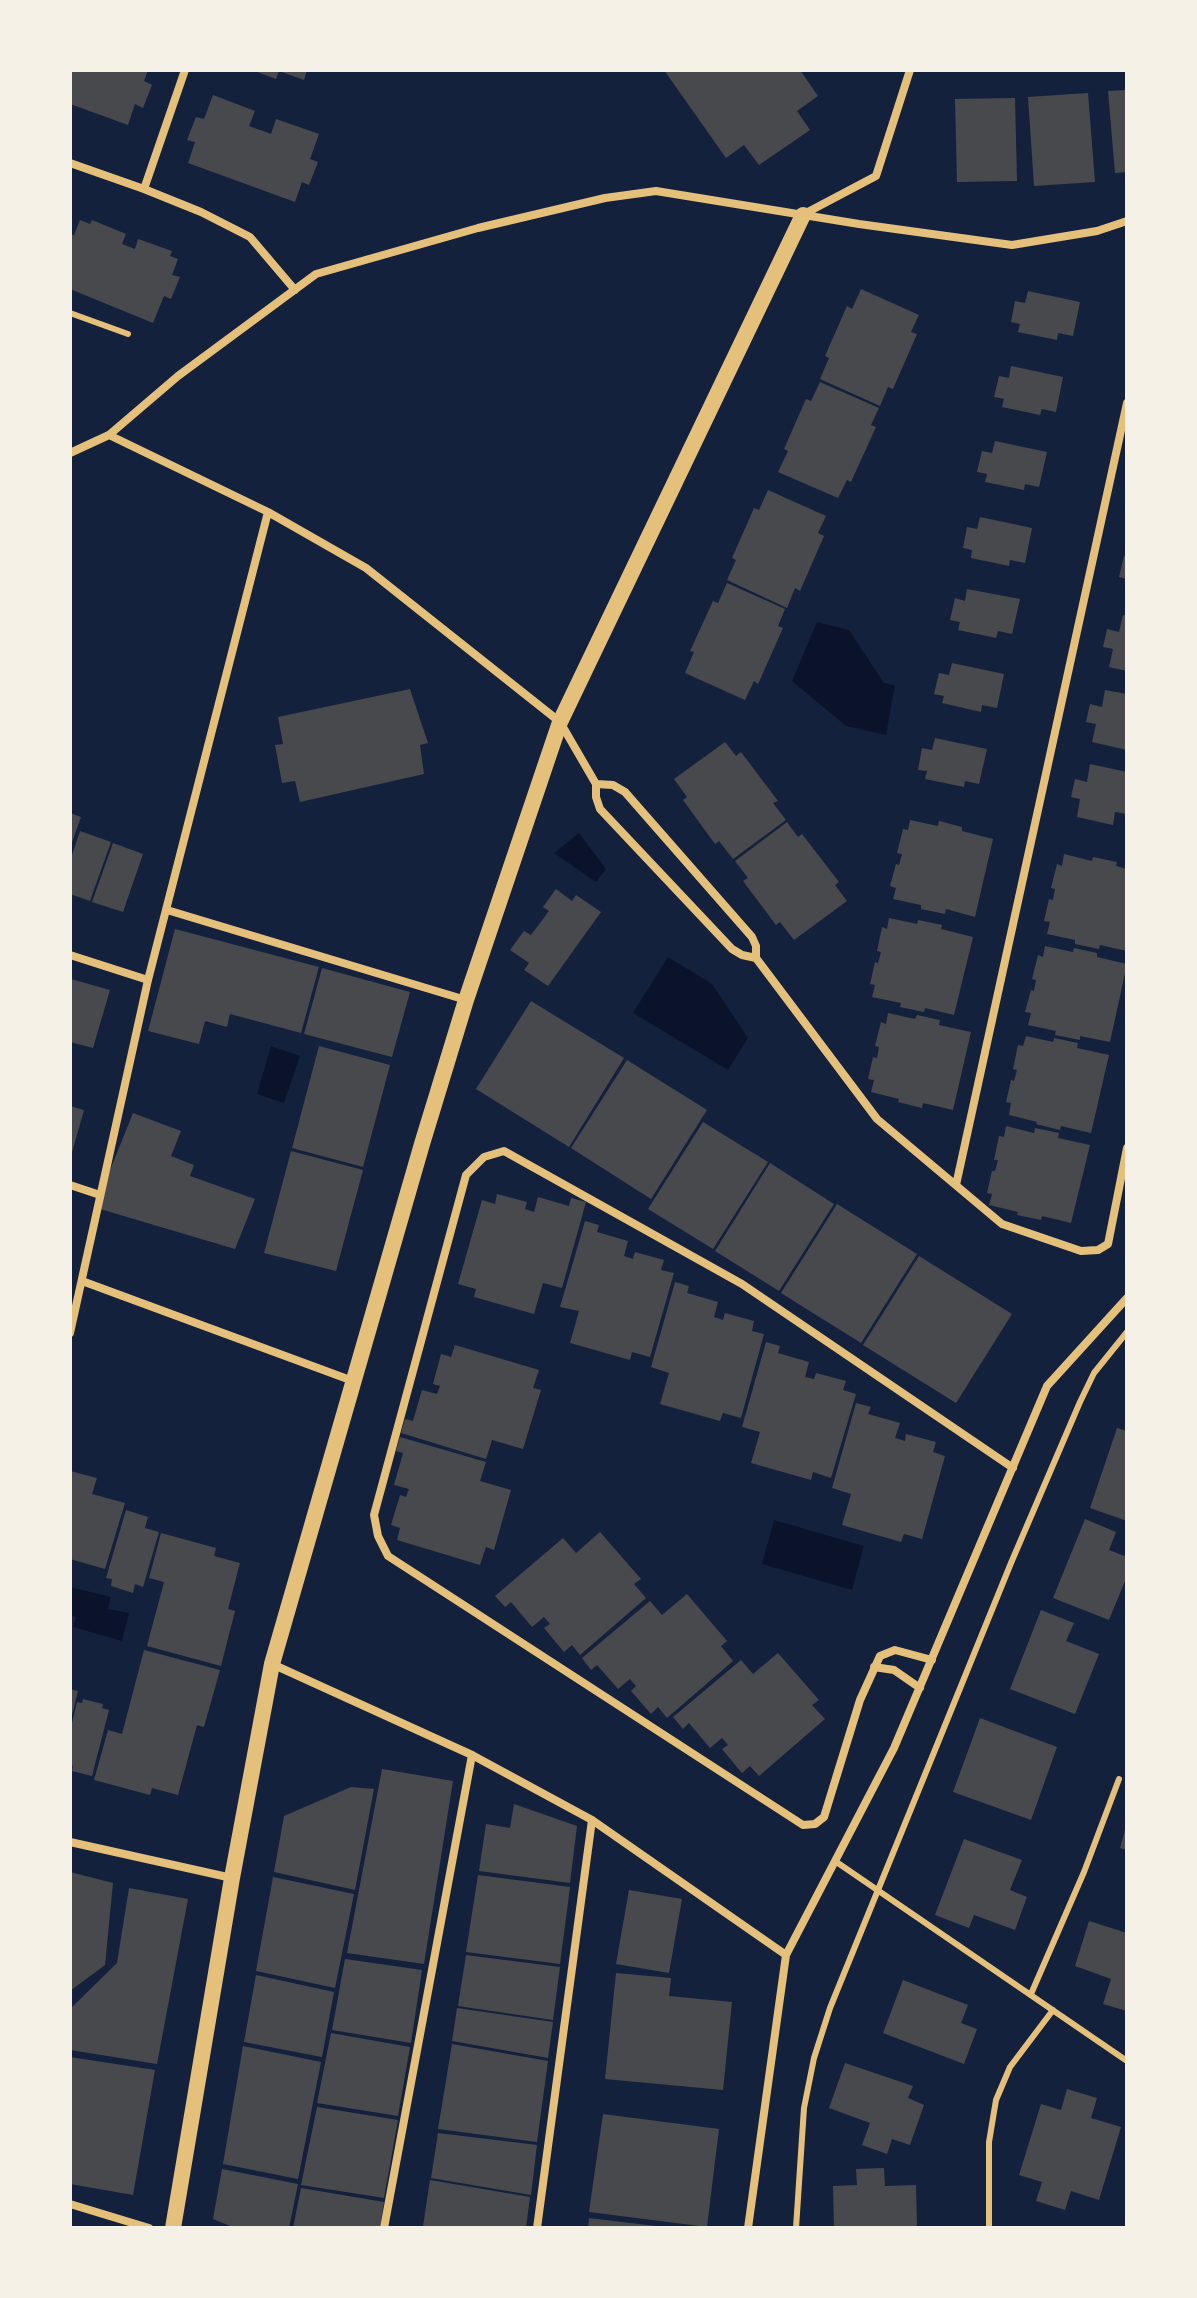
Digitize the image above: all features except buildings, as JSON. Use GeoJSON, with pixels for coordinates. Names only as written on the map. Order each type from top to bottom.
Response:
{"type":"FeatureCollection","features":[{"type":"Feature","properties":{"kind":"main road"},"geometry":{"type":"LineString","coordinates":[[173,2228],[272,1664],[466,1000],[560,722],[803,215]]}},
{"type":"Feature","properties":{"kind":"street"},"geometry":{"type":"LineString","coordinates":[[144,189],[185,70]]}},
{"type":"Feature","properties":{"kind":"street"},"geometry":{"type":"LineString","coordinates":[[803,215],[876,176],[910,70]]}},
{"type":"Feature","properties":{"kind":"street"},"geometry":{"type":"LineString","coordinates":[[70,164],[201,212],[250,237],[295,290]]}},
{"type":"Feature","properties":{"kind":"street"},"geometry":{"type":"LineString","coordinates":[[70,453],[109,435],[178,376],[316,274],[478,228],[605,198],[656,191],[1012,245],[1097,231],[1127,221]]}},
{"type":"Feature","properties":{"kind":"street"},"geometry":{"type":"LineString","coordinates":[[956,1185],[1127,403]]}},
{"type":"Feature","properties":{"kind":"street"},"geometry":{"type":"LineString","coordinates":[[109,435],[268,512],[366,568],[560,722],[596,784],[600,809],[732,949],[756,958]]}},
{"type":"Feature","properties":{"kind":"street"},"geometry":{"type":"LineString","coordinates":[[70,1333],[148,980],[268,512]]}},
{"type":"Feature","properties":{"kind":"street"},"geometry":{"type":"LineString","coordinates":[[596,784],[613,785],[625,792],[752,937],[756,958],[877,1119],[1002,1224],[1081,1251],[1098,1250],[1108,1244],[1127,1148]]}},
{"type":"Feature","properties":{"kind":"street"},"geometry":{"type":"LineString","coordinates":[[167,910],[466,1000]]}},
{"type":"Feature","properties":{"kind":"street"},"geometry":{"type":"LineString","coordinates":[[70,955],[148,980]]}},
{"type":"Feature","properties":{"kind":"street"},"geometry":{"type":"LineString","coordinates":[[932,1660],[895,1650],[880,1656],[860,1700],[824,1817],[815,1824],[803,1825],[388,1556],[378,1536],[374,1515],[466,1175],[484,1157],[504,1151],[742,1284],[1013,1468]]}},
{"type":"Feature","properties":{"kind":"street"},"geometry":{"type":"LineString","coordinates":[[70,1185],[100,1195]]}},
{"type":"Feature","properties":{"kind":"street"},"geometry":{"type":"LineString","coordinates":[[82,1281],[353,1381]]}},
{"type":"Feature","properties":{"kind":"street"},"geometry":{"type":"LineString","coordinates":[[748,2228],[786,1955],[894,1748],[1047,1386],[1127,1298]]}},
{"type":"Feature","properties":{"kind":"street"},"geometry":{"type":"LineString","coordinates":[[272,1664],[472,1755],[592,1820],[786,1955]]}},
{"type":"Feature","properties":{"kind":"street"},"geometry":{"type":"LineString","coordinates":[[874,1667],[894,1670],[920,1688]]}},
{"type":"Feature","properties":{"kind":"street"},"geometry":{"type":"LineString","coordinates":[[384,2228],[472,1755]]}},
{"type":"Feature","properties":{"kind":"street"},"geometry":{"type":"LineString","coordinates":[[537,2228],[592,1820]]}},
{"type":"Feature","properties":{"kind":"street"},"geometry":{"type":"LineString","coordinates":[[70,1842],[232,1878]]}},
{"type":"Feature","properties":{"kind":"street"},"geometry":{"type":"LineString","coordinates":[[70,2204],[149,2228]]}},
{"type":"Feature","properties":{"kind":"lane"},"geometry":{"type":"LineString","coordinates":[[70,313],[128,334]]}},
{"type":"Feature","properties":{"kind":"lane"},"geometry":{"type":"LineString","coordinates":[[796,2228],[804,2108],[814,2058],[830,2008],[1080,1402],[1094,1373],[1127,1332]]}},
{"type":"Feature","properties":{"kind":"lane"},"geometry":{"type":"LineString","coordinates":[[1031,1994],[1084,1872],[1119,1779]]}},
{"type":"Feature","properties":{"kind":"lane"},"geometry":{"type":"LineString","coordinates":[[835,1861],[1127,2061]]}},
{"type":"Feature","properties":{"kind":"lane"},"geometry":{"type":"LineString","coordinates":[[989,2228],[989,2142],[996,2100],[1010,2067],[1053,2010]]}},
{"type":"Feature","properties":{"kind":"water"},"geometry":{"type":"Polygon","coordinates":[[[817,622],[849,630],[884,683],[895,685],[886,735],[846,726],[792,681],[817,622]]]}},
{"type":"Feature","properties":{"kind":"water"},"geometry":{"type":"Polygon","coordinates":[[[579,833],[606,869],[596,882],[554,853],[579,833]]]}},
{"type":"Feature","properties":{"kind":"water"},"geometry":{"type":"Polygon","coordinates":[[[668,957],[712,984],[748,1038],[728,1070],[633,1013],[668,957]]]}},
{"type":"Feature","properties":{"kind":"water"},"geometry":{"type":"Polygon","coordinates":[[[271,1046],[300,1056],[284,1103],[257,1094],[271,1046]]]}},
{"type":"Feature","properties":{"kind":"water"},"geometry":{"type":"Polygon","coordinates":[[[774,1520],[864,1546],[852,1590],[762,1564],[774,1520]]]}},
{"type":"Feature","properties":{"kind":"water"},"geometry":{"type":"Polygon","coordinates":[[[70,1587],[111,1597],[108,1609],[129,1613],[122,1641],[73,1627],[76,1617],[70,1615],[70,1587]]]}}]}
